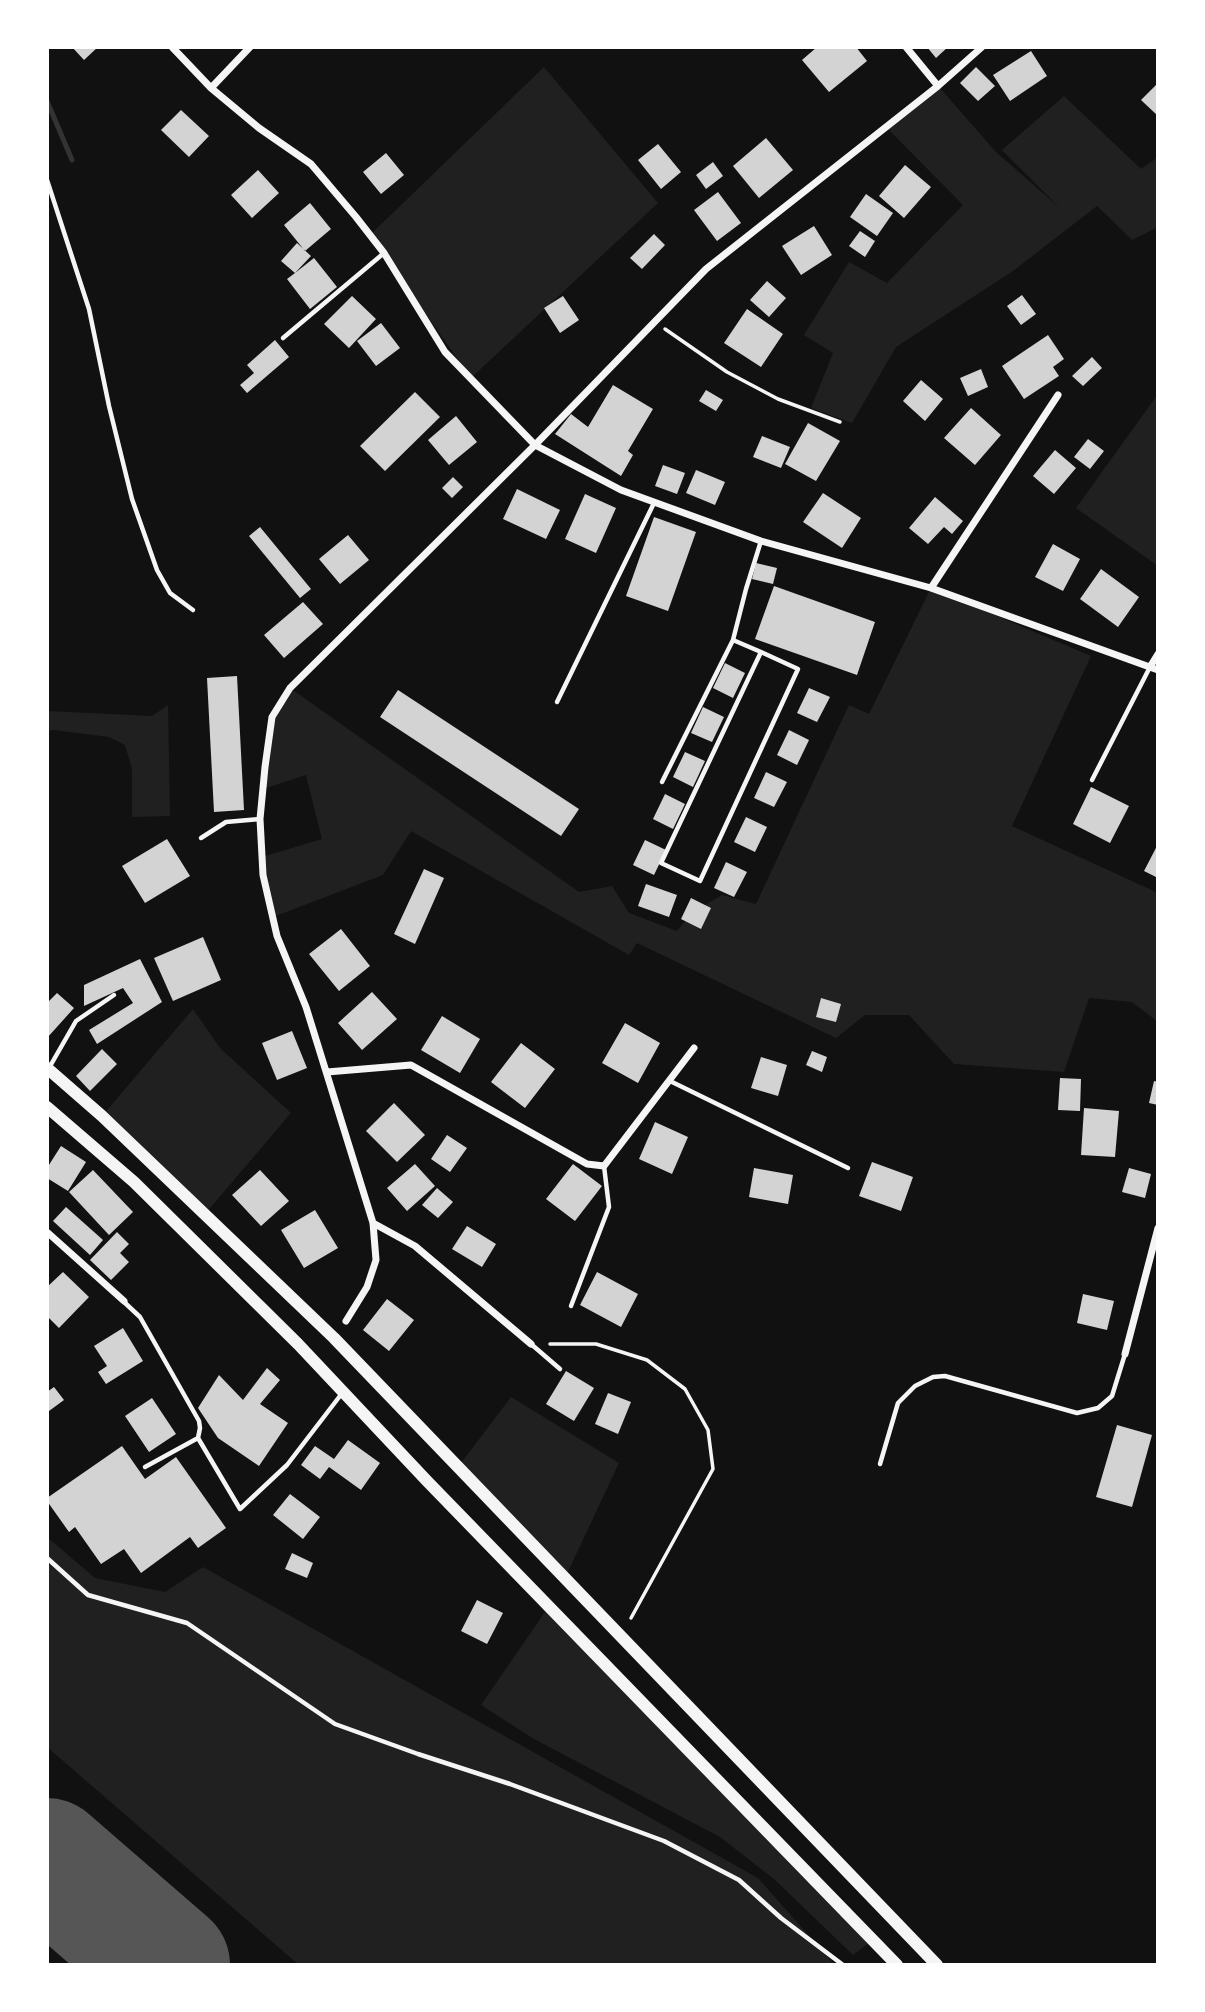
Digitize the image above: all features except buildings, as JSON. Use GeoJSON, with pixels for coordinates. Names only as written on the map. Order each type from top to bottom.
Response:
{"type":"FeatureCollection","features":[{"type":"Feature","properties":{"kind":"main road"},"geometry":{"type":"LineString","coordinates":[[48,1068],[102,1116],[334,1338],[937,1965]]}},
{"type":"Feature","properties":{"kind":"main road"},"geometry":{"type":"LineString","coordinates":[[47,1107],[134,1182],[344,1391],[436,1490],[897,1965]]}},
{"type":"Feature","properties":{"kind":"street"},"geometry":{"type":"LineString","coordinates":[[172,47],[211,88],[258,128],[311,164],[384,253],[445,352],[535,446],[621,491],[761,541],[931,588],[1154,668],[1158,654]]}},
{"type":"Feature","properties":{"kind":"street"},"geometry":{"type":"LineString","coordinates":[[211,88],[250,47]]}},
{"type":"Feature","properties":{"kind":"street"},"geometry":{"type":"LineString","coordinates":[[906,47],[938,86]]}},
{"type":"Feature","properties":{"kind":"street"},"geometry":{"type":"LineString","coordinates":[[346,1321],[366,1287],[376,1259],[373,1223],[306,1007],[277,936],[263,875],[260,819],[272,717],[290,688],[535,446],[706,269],[938,86],[982,47]]}},
{"type":"Feature","properties":{"kind":"street"},"geometry":{"type":"LineString","coordinates":[[931,588],[1058,395]]}},
{"type":"Feature","properties":{"kind":"street"},"geometry":{"type":"LineString","coordinates":[[327,1072],[411,1065],[587,1164],[604,1167],[694,1048]]}},
{"type":"Feature","properties":{"kind":"street"},"geometry":{"type":"LineString","coordinates":[[373,1223],[415,1246],[531,1345]]}},
{"type":"Feature","properties":{"kind":"street"},"geometry":{"type":"LineString","coordinates":[[1125,1353],[1158,1228]]}},
{"type":"Feature","properties":{"kind":"street"},"geometry":{"type":"LineString","coordinates":[[47,1232],[124,1301]]}},
{"type":"Feature","properties":{"kind":"lane"},"geometry":{"type":"LineString","coordinates":[[47,180],[89,309],[131,499],[157,570],[170,593],[193,610]]}},
{"type":"Feature","properties":{"kind":"lane"},"geometry":{"type":"LineString","coordinates":[[283,338],[384,253]]}},
{"type":"Feature","properties":{"kind":"lane"},"geometry":{"type":"LineString","coordinates":[[556,702],[654,502]]}},
{"type":"Feature","properties":{"kind":"lane"},"geometry":{"type":"LineString","coordinates":[[662,782],[733,640],[761,541]]}},
{"type":"Feature","properties":{"kind":"lane"},"geometry":{"type":"LineString","coordinates":[[733,640],[761,652],[798,669],[699,881],[661,863],[761,652]]}},
{"type":"Feature","properties":{"kind":"lane"},"geometry":{"type":"LineString","coordinates":[[1092,780],[1154,668]]}},
{"type":"Feature","properties":{"kind":"lane"},"geometry":{"type":"LineString","coordinates":[[201,838],[226,822],[260,819]]}},
{"type":"Feature","properties":{"kind":"lane"},"geometry":{"type":"LineString","coordinates":[[48,1068],[76,1021],[114,995]]}},
{"type":"Feature","properties":{"kind":"lane"},"geometry":{"type":"LineString","coordinates":[[670,1081],[848,1168]]}},
{"type":"Feature","properties":{"kind":"lane"},"geometry":{"type":"LineString","coordinates":[[571,1306],[609,1207],[604,1167]]}},
{"type":"Feature","properties":{"kind":"lane"},"geometry":{"type":"LineString","coordinates":[[124,1301],[140,1317],[198,1421],[198,1438],[240,1509],[287,1465],[344,1391]]}},
{"type":"Feature","properties":{"kind":"lane"},"geometry":{"type":"LineString","coordinates":[[531,1345],[560,1369]]}},
{"type":"Feature","properties":{"kind":"lane"},"geometry":{"type":"LineString","coordinates":[[880,1464],[898,1404],[915,1386],[933,1377],[945,1376],[1077,1413],[1098,1408],[1112,1396],[1125,1353]]}},
{"type":"Feature","properties":{"kind":"lane"},"geometry":{"type":"LineString","coordinates":[[145,1466],[198,1438]]}},
{"type":"Feature","properties":{"kind":"lane"},"geometry":{"type":"LineString","coordinates":[[47,1558],[88,1595],[187,1623],[335,1724],[510,1784],[674,1846],[739,1880],[780,1918],[843,1965]]}},
{"type":"Feature","properties":{"kind":"path"},"geometry":{"type":"LineString","coordinates":[[655,322],[727,372],[778,399],[840,422]]}},
{"type":"Feature","properties":{"kind":"path"},"geometry":{"type":"LineString","coordinates":[[531,1345],[596,1344],[647,1360],[684,1389],[708,1430],[713,1469],[631,1618]]}},
{"type":"Feature","properties":{"kind":"shaded area"},"geometry":{"type":"Polygon","coordinates":[[[544,67],[658,203],[471,378],[370,235],[544,67]]]}},
{"type":"Feature","properties":{"kind":"shaded area"},"geometry":{"type":"Polygon","coordinates":[[[939,87],[996,152],[1060,208],[1002,150],[1064,96],[1141,169],[1158,157],[1158,227],[1132,240],[1097,206],[1013,271],[896,347],[852,423],[811,408],[833,353],[804,335],[849,262],[887,283],[963,205],[886,127],[939,87]]]}},
{"type":"Feature","properties":{"kind":"shaded area"},"geometry":{"type":"Polygon","coordinates":[[[1158,394],[1158,566],[1076,508],[1158,394]]]}},
{"type":"Feature","properties":{"kind":"shaded area"},"geometry":{"type":"Polygon","coordinates":[[[931,588],[1091,656],[1012,826],[1158,893],[1158,1022],[1132,1002],[1089,998],[1064,1072],[954,1064],[909,1015],[865,1015],[836,1038],[637,943],[629,955],[411,831],[383,875],[273,917],[262,857],[322,839],[306,775],[263,789],[272,717],[290,688],[579,892],[612,886],[629,913],[677,931],[692,913],[722,895],[756,904],[849,705],[869,714],[931,588]]]}},
{"type":"Feature","properties":{"kind":"shaded area"},"geometry":{"type":"Polygon","coordinates":[[[168,705],[170,816],[132,817],[132,769],[125,745],[109,737],[47,731],[47,711],[152,716],[168,705]]]}},
{"type":"Feature","properties":{"kind":"shaded area"},"geometry":{"type":"Polygon","coordinates":[[[193,1009],[220,1048],[291,1113],[205,1214],[102,1116],[193,1009]]]}},
{"type":"Feature","properties":{"kind":"shaded area"},"geometry":{"type":"Polygon","coordinates":[[[511,1397],[619,1463],[565,1578],[458,1467],[511,1397]]]}},
{"type":"Feature","properties":{"kind":"shaded area"},"geometry":{"type":"Polygon","coordinates":[[[47,1537],[95,1578],[165,1592],[203,1567],[758,1878],[835,1965],[299,1965],[47,1747],[47,1537]]]}},
{"type":"Feature","properties":{"kind":"shaded area"},"geometry":{"type":"Polygon","coordinates":[[[549,1606],[873,1940],[853,1955],[774,1879],[720,1837],[534,1739],[481,1705],[549,1606]]]}},
{"type":"Feature","properties":{"kind":"waterway"},"geometry":{"type":"LineString","coordinates":[[47,101],[72,160]]}},
{"type":"Feature","properties":{"kind":"runway"},"geometry":{"type":"LineString","coordinates":[[47,1861],[167,1965]]}}]}
